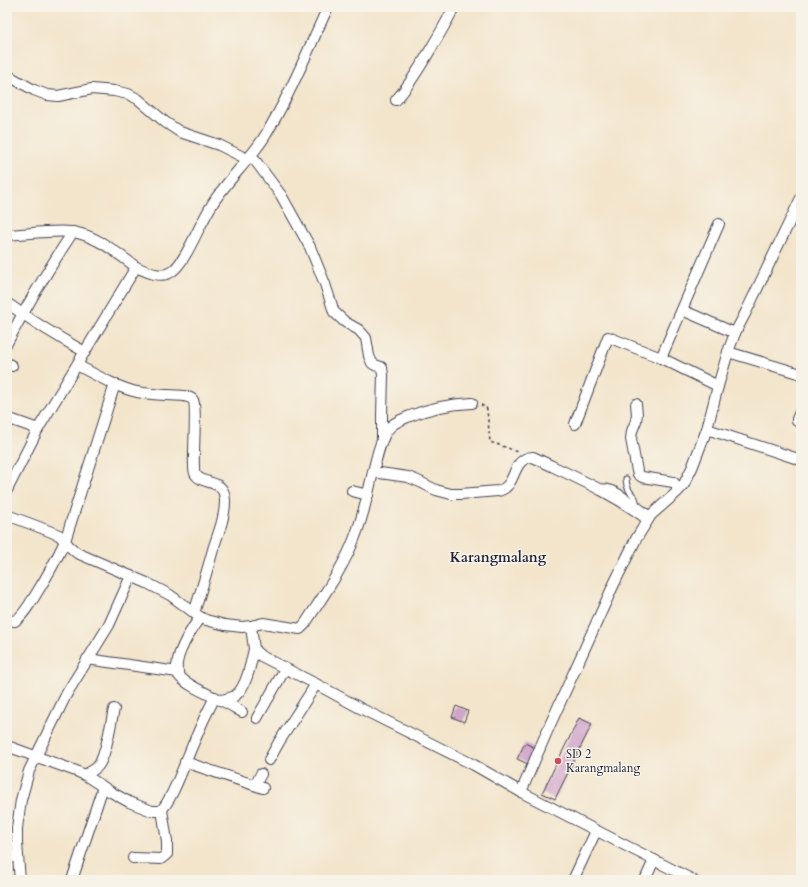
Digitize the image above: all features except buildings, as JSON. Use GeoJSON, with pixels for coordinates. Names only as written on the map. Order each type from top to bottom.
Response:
{"type":"FeatureCollection","features":[{"type":"Feature","properties":{"kind":"street"},"geometry":{"type":"LineString","coordinates":[[7,235],[73,232],[100,242],[136,267],[157,275],[167,274],[174,270],[184,257],[214,202],[264,137],[287,96],[328,7]]}},
{"type":"Feature","properties":{"kind":"street"},"geometry":{"type":"LineString","coordinates":[[396,100],[415,76],[454,7]]}},
{"type":"Feature","properties":{"kind":"street"},"geometry":{"type":"LineString","coordinates":[[7,75],[34,90],[47,95],[62,96],[92,90],[114,91],[128,94],[138,99],[165,122],[180,132],[249,157],[281,195],[310,247],[325,284],[334,312],[345,322],[359,330],[366,338],[369,356],[374,364],[381,367],[383,371],[382,441]]}},
{"type":"Feature","properties":{"kind":"street"},"geometry":{"type":"LineString","coordinates":[[521,792],[614,584],[636,539],[649,517],[683,486],[692,468],[707,429],[728,352],[735,334],[801,198]]}},
{"type":"Feature","properties":{"kind":"street"},"geometry":{"type":"LineString","coordinates":[[661,358],[719,224]]}},
{"type":"Feature","properties":{"kind":"street"},"geometry":{"type":"LineString","coordinates":[[7,342],[22,314],[73,232]]}},
{"type":"Feature","properties":{"kind":"street"},"geometry":{"type":"LineString","coordinates":[[7,490],[38,429],[136,267]]}},
{"type":"Feature","properties":{"kind":"street"},"geometry":{"type":"LineString","coordinates":[[7,303],[48,331],[85,352]]}},
{"type":"Feature","properties":{"kind":"street"},"geometry":{"type":"LineString","coordinates":[[682,310],[735,334]]}},
{"type":"Feature","properties":{"kind":"street"},"geometry":{"type":"LineString","coordinates":[[575,424],[608,337],[661,358],[718,386]]}},
{"type":"Feature","properties":{"kind":"street"},"geometry":{"type":"LineString","coordinates":[[728,352],[801,374]]}},
{"type":"Feature","properties":{"kind":"street"},"geometry":{"type":"LineString","coordinates":[[77,365],[115,384],[139,392],[187,396],[194,401],[193,448],[195,474],[199,478],[221,488],[225,500],[223,514],[197,615],[185,640],[177,664],[178,672],[181,678],[186,682],[242,712]]}},
{"type":"Feature","properties":{"kind":"street"},"geometry":{"type":"LineString","coordinates":[[7,620],[15,621],[21,616],[54,564],[65,541],[115,384]]}},
{"type":"Feature","properties":{"kind":"street"},"geometry":{"type":"LineString","coordinates":[[7,515],[56,533],[62,537],[77,553],[147,583],[206,620],[242,627],[263,622],[300,629],[346,559],[368,495],[373,472],[386,431],[390,426],[404,418],[433,408],[472,403]]}},
{"type":"Feature","properties":{"kind":"street"},"geometry":{"type":"LineString","coordinates":[[636,404],[637,414],[631,439],[637,471],[642,477],[673,482],[677,486],[676,493]]}},
{"type":"Feature","properties":{"kind":"street"},"geometry":{"type":"LineString","coordinates":[[801,410],[797,419],[801,423]]}},
{"type":"Feature","properties":{"kind":"street"},"geometry":{"type":"LineString","coordinates":[[7,418],[38,429]]}},
{"type":"Feature","properties":{"kind":"street"},"geometry":{"type":"LineString","coordinates":[[707,429],[801,459]]}},
{"type":"Feature","properties":{"kind":"street"},"geometry":{"type":"LineString","coordinates":[[373,472],[408,477],[436,490],[451,494],[498,491],[506,488],[519,464],[525,458],[533,457],[596,487],[649,517]]}},
{"type":"Feature","properties":{"kind":"street"},"geometry":{"type":"LineString","coordinates":[[352,491],[368,495]]}},
{"type":"Feature","properties":{"kind":"street"},"geometry":{"type":"LineString","coordinates":[[20,880],[17,828],[20,807],[29,771],[67,693],[109,625],[131,576]]}},
{"type":"Feature","properties":{"kind":"street"},"geometry":{"type":"LineString","coordinates":[[7,746],[85,775],[103,787],[143,808],[157,812],[162,810],[170,798],[200,727],[218,699],[232,697],[240,691],[247,676],[254,650],[251,626]]}},
{"type":"Feature","properties":{"kind":"street"},"geometry":{"type":"LineString","coordinates":[[254,650],[261,656],[285,669],[474,765],[521,792],[693,880]]}},
{"type":"Feature","properties":{"kind":"street"},"geometry":{"type":"LineString","coordinates":[[87,659],[178,672]]}},
{"type":"Feature","properties":{"kind":"street"},"geometry":{"type":"LineString","coordinates":[[257,718],[285,669]]}},
{"type":"Feature","properties":{"kind":"street"},"geometry":{"type":"LineString","coordinates":[[268,760],[316,684]]}},
{"type":"Feature","properties":{"kind":"street"},"geometry":{"type":"LineString","coordinates":[[85,775],[98,766],[101,761],[106,746],[114,709]]}},
{"type":"Feature","properties":{"kind":"street"},"geometry":{"type":"LineString","coordinates":[[185,762],[259,786],[261,774]]}},
{"type":"Feature","properties":{"kind":"street"},"geometry":{"type":"LineString","coordinates":[[72,880],[103,787]]}},
{"type":"Feature","properties":{"kind":"street"},"geometry":{"type":"LineString","coordinates":[[133,858],[161,859],[167,854],[167,841],[162,810]]}},
{"type":"Feature","properties":{"kind":"street"},"geometry":{"type":"LineString","coordinates":[[573,880],[596,831]]}},
{"type":"Feature","properties":{"kind":"street"},"geometry":{"type":"LineString","coordinates":[[7,856],[18,857]]}},
{"type":"Feature","properties":{"kind":"street"},"geometry":{"type":"LineString","coordinates":[[646,880],[654,860]]}},
{"type":"Feature","properties":{"kind":"lane"},"geometry":{"type":"LineString","coordinates":[[626,479],[627,486],[637,504]]}},
{"type":"Feature","properties":{"kind":"lane"},"geometry":{"type":"LineString","coordinates":[[596,487],[604,486],[618,491],[637,504],[649,517]]}},
{"type":"Feature","properties":{"kind":"path"},"geometry":{"type":"LineString","coordinates":[[472,403],[480,404],[487,408],[490,442],[508,448],[525,458]]}},
{"type":"Feature","properties":{"kind":"place","name":"SD 2 Karangmalang"},"geometry":{"type":"Point","coordinates":[558,761]}},
{"type":"Feature","properties":{"kind":"district","name":"Karangmalang"},"geometry":{"type":"Point","coordinates":[498,557]}}]}
